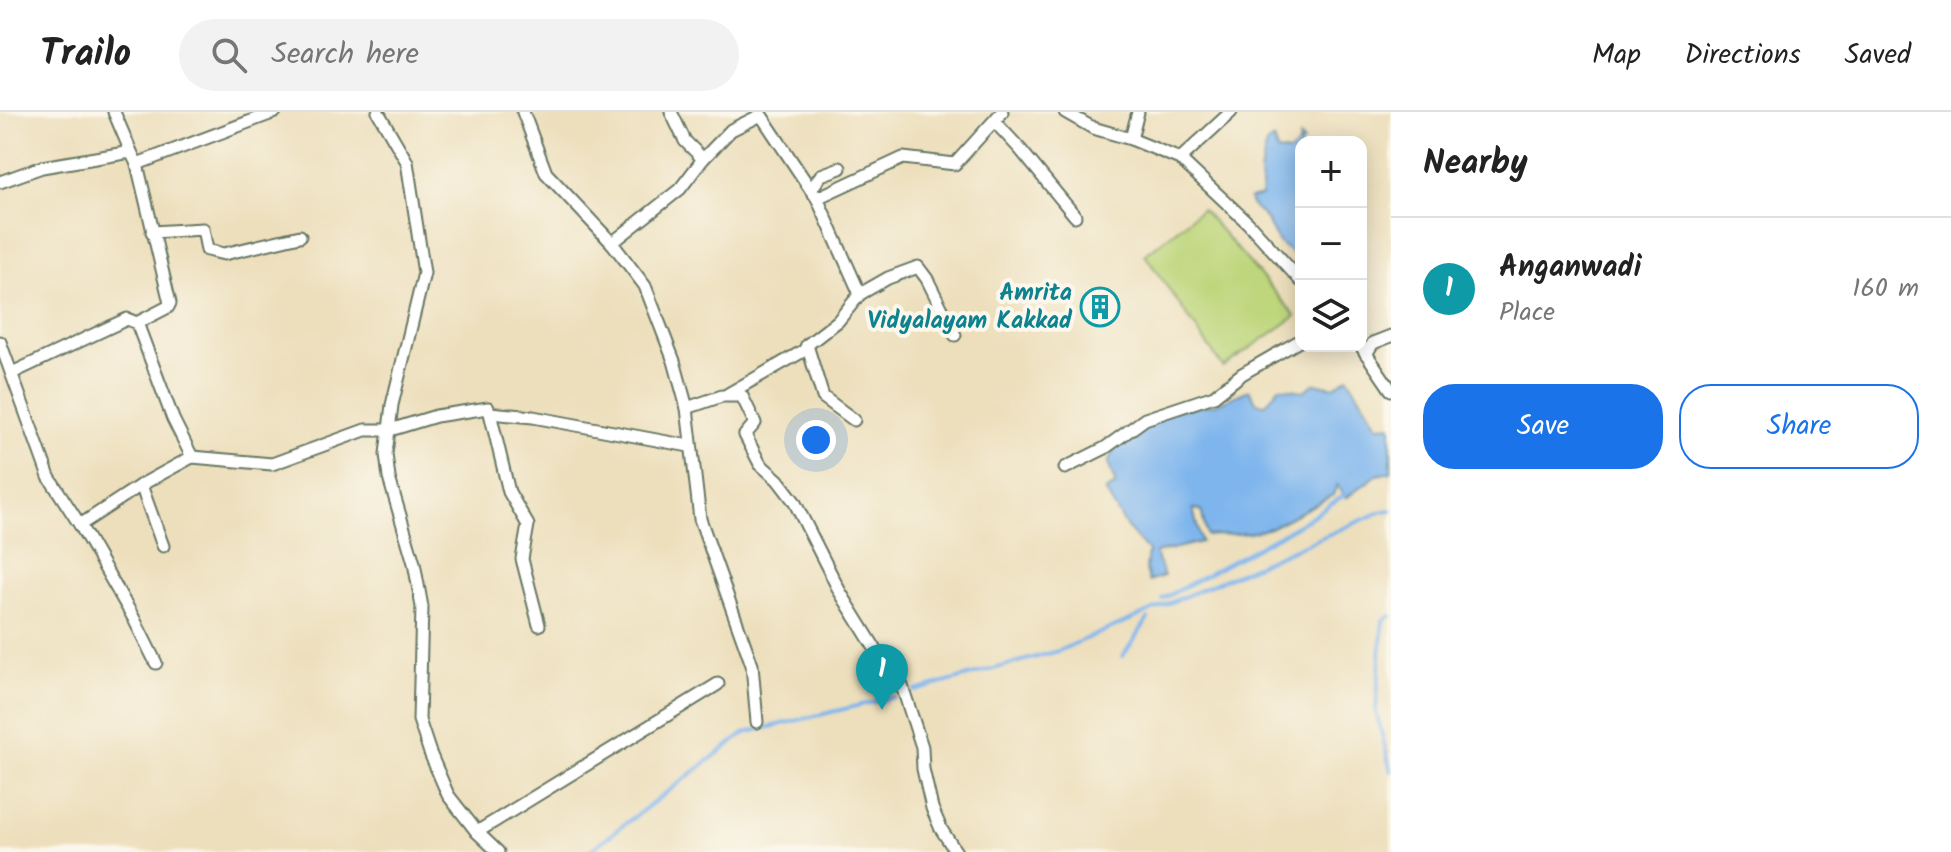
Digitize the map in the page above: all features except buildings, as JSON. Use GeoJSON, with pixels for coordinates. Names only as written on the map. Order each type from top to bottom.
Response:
{"type":"FeatureCollection","features":[{"type":"Feature","properties":{"kind":"street"},"geometry":{"type":"LineString","coordinates":[[114,112],[137,164],[170,303],[137,323]]}},
{"type":"Feature","properties":{"kind":"street"},"geometry":{"type":"LineString","coordinates":[[137,164],[275,112]]}},
{"type":"Feature","properties":{"kind":"street"},"geometry":{"type":"LineString","coordinates":[[378,112],[407,162],[424,273],[392,405],[386,454],[389,478],[414,563],[422,607],[419,720],[448,795],[477,832],[498,852]]}},
{"type":"Feature","properties":{"kind":"street"},"geometry":{"type":"LineString","coordinates":[[523,112],[546,173],[612,243],[645,286],[674,361],[687,408],[689,446],[700,519],[752,665],[757,722]]}},
{"type":"Feature","properties":{"kind":"street"},"geometry":{"type":"LineString","coordinates":[[671,112],[685,141],[703,159]]}},
{"type":"Feature","properties":{"kind":"street"},"geometry":{"type":"LineString","coordinates":[[1065,112],[1093,128],[1180,159],[1248,223],[1300,280]]}},
{"type":"Feature","properties":{"kind":"street"},"geometry":{"type":"LineString","coordinates":[[1131,139],[1138,112]]}},
{"type":"Feature","properties":{"kind":"street"},"geometry":{"type":"LineString","coordinates":[[1180,159],[1231,112]]}},
{"type":"Feature","properties":{"kind":"street"},"geometry":{"type":"LineString","coordinates":[[612,243],[680,189],[731,130],[760,113],[814,194],[860,294]]}},
{"type":"Feature","properties":{"kind":"street"},"geometry":{"type":"LineString","coordinates":[[814,194],[903,158],[955,164],[998,117],[1075,216]]}},
{"type":"Feature","properties":{"kind":"street"},"geometry":{"type":"LineString","coordinates":[[0,182],[42,167],[131,152]]}},
{"type":"Feature","properties":{"kind":"street"},"geometry":{"type":"LineString","coordinates":[[814,194],[821,175],[840,168]]}},
{"type":"Feature","properties":{"kind":"street"},"geometry":{"type":"LineString","coordinates":[[152,232],[203,229],[207,250],[224,254],[300,236]]}},
{"type":"Feature","properties":{"kind":"street"},"geometry":{"type":"LineString","coordinates":[[687,408],[722,396],[805,350],[807,345],[838,321],[860,294],[888,278],[918,267],[955,335]]}},
{"type":"Feature","properties":{"kind":"street"},"geometry":{"type":"LineString","coordinates":[[12,373],[127,319],[137,323],[173,419],[192,457]]}},
{"type":"Feature","properties":{"kind":"street"},"geometry":{"type":"LineString","coordinates":[[1367,348],[1391,336]]}},
{"type":"Feature","properties":{"kind":"street"},"geometry":{"type":"LineString","coordinates":[[0,342],[49,477],[119,592],[156,663]]}},
{"type":"Feature","properties":{"kind":"street"},"geometry":{"type":"LineString","coordinates":[[1065,468],[1105,448],[1145,419],[1214,396],[1242,374],[1295,343]]}},
{"type":"Feature","properties":{"kind":"street"},"geometry":{"type":"LineString","coordinates":[[807,345],[823,397],[854,420]]}},
{"type":"Feature","properties":{"kind":"street"},"geometry":{"type":"LineString","coordinates":[[1365,352],[1391,390]]}},
{"type":"Feature","properties":{"kind":"street"},"geometry":{"type":"LineString","coordinates":[[722,396],[742,396],[755,423],[745,435],[760,464],[778,480],[794,501],[840,592],[889,671],[902,686],[922,747],[923,769],[932,808],[956,852]]}},
{"type":"Feature","properties":{"kind":"street"},"geometry":{"type":"LineString","coordinates":[[80,525],[141,485],[192,457],[272,464],[365,430],[390,430],[436,416],[488,408],[509,492],[528,525],[522,559],[539,625]]}},
{"type":"Feature","properties":{"kind":"street"},"geometry":{"type":"LineString","coordinates":[[490,413],[533,417],[689,446]]}},
{"type":"Feature","properties":{"kind":"street"},"geometry":{"type":"LineString","coordinates":[[141,485],[163,546]]}},
{"type":"Feature","properties":{"kind":"street"},"geometry":{"type":"LineString","coordinates":[[477,832],[718,684]]}},
{"type":"Feature","properties":{"kind":"green space"},"geometry":{"type":"Polygon","coordinates":[[[1202,209],[1295,317],[1223,367],[1145,255],[1202,209]]]}},
{"type":"Feature","properties":{"kind":"water"},"geometry":{"type":"Polygon","coordinates":[[[1274,139],[1277,151],[1289,153],[1295,148],[1294,254],[1277,239],[1249,199],[1262,196],[1260,172],[1267,143],[1274,139]]]}},
{"type":"Feature","properties":{"kind":"water"},"geometry":{"type":"Polygon","coordinates":[[[1348,377],[1378,426],[1391,425],[1391,472],[1377,475],[1346,498],[1337,485],[1333,495],[1270,528],[1250,533],[1207,536],[1201,510],[1193,509],[1201,542],[1155,553],[1164,576],[1149,581],[1146,569],[1148,551],[1127,528],[1105,491],[1116,485],[1108,463],[1115,448],[1171,411],[1217,404],[1249,390],[1257,403],[1266,404],[1279,387],[1304,391],[1315,383],[1334,387],[1348,377]]]}},
{"type":"Feature","properties":{"kind":"waterway"},"geometry":{"type":"LineString","coordinates":[[1162,599],[1300,524],[1346,494]]}},
{"type":"Feature","properties":{"kind":"waterway"},"geometry":{"type":"LineString","coordinates":[[915,691],[1058,651],[1391,510]]}},
{"type":"Feature","properties":{"kind":"waterway"},"geometry":{"type":"LineString","coordinates":[[1391,616],[1383,620],[1376,711],[1391,771]]}},
{"type":"Feature","properties":{"kind":"waterway"},"geometry":{"type":"LineString","coordinates":[[1123,656],[1148,619]]}},
{"type":"Feature","properties":{"kind":"waterway"},"geometry":{"type":"LineString","coordinates":[[588,852],[745,733],[894,697]]}},
{"type":"Feature","properties":{"kind":"place","name":"Amrita Vidyalayam Kakkad"},"geometry":{"type":"Point","coordinates":[1100,307]}},
{"type":"Feature","properties":{"kind":"place","name":"Anganwadi"},"geometry":{"type":"Point","coordinates":[882,710]}}]}
